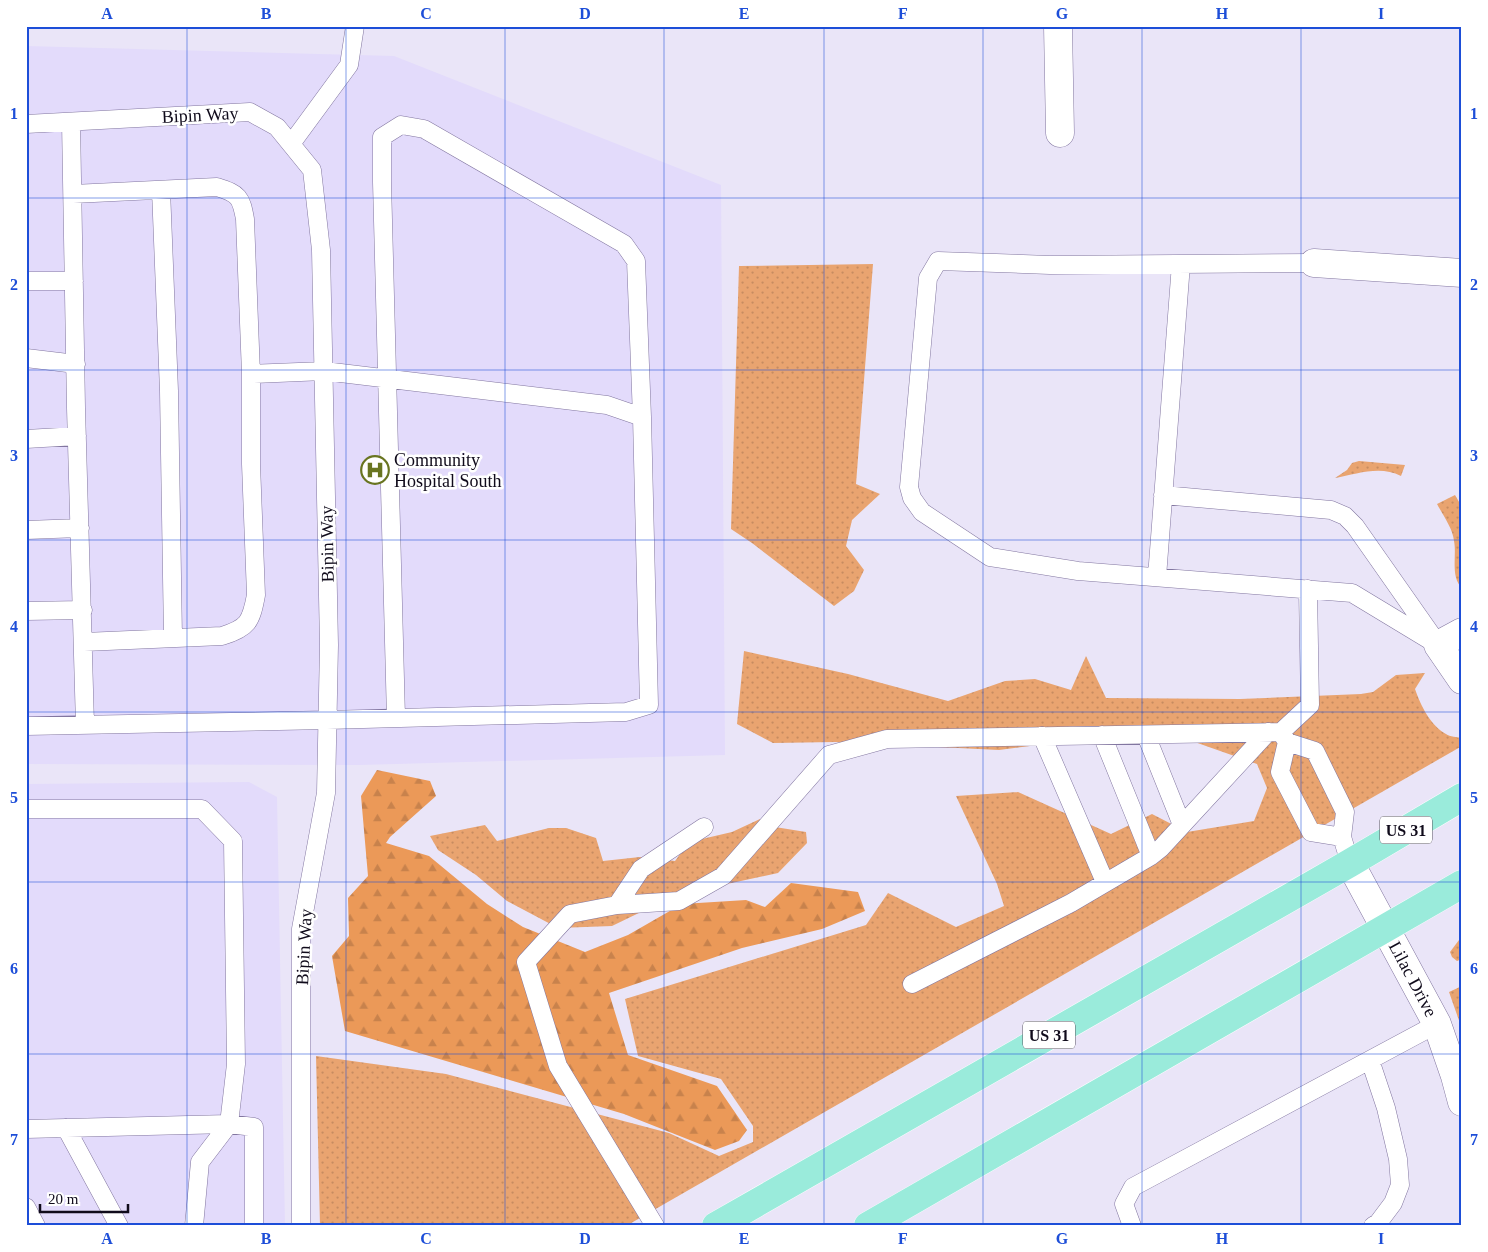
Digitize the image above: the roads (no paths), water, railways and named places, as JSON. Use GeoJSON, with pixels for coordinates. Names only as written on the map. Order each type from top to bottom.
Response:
{"type":"FeatureCollection","features":[{"type":"Feature","properties":{"kind":"main road","name":"US 31"},"geometry":{"type":"LineString","coordinates":[[716,1226],[1462,797]]}},
{"type":"Feature","properties":{"kind":"main road"},"geometry":{"type":"LineString","coordinates":[[868,1226],[1462,884]]}},
{"type":"Feature","properties":{"kind":"street"},"geometry":{"type":"LineString","coordinates":[[1058,26],[1060,132]]}},
{"type":"Feature","properties":{"kind":"street"},"geometry":{"type":"LineString","coordinates":[[1314,263],[1462,273]]}},
{"type":"Feature","properties":{"kind":"street"},"geometry":{"type":"LineString","coordinates":[[1462,632],[1438,645],[1462,680]]}},
{"type":"Feature","properties":{"kind":"street","name":"Lilac Drive"},"geometry":{"type":"LineString","coordinates":[[1350,863],[1437,1024],[1462,1102]]}},
{"type":"Feature","properties":{"kind":"lane"},"geometry":{"type":"LineString","coordinates":[[291,144],[349,65],[355,26]]}},
{"type":"Feature","properties":{"kind":"lane","name":"Bipin Way"},"geometry":{"type":"LineString","coordinates":[[26,124],[250,112],[277,127],[312,170],[321,250],[329,645],[326,793],[301,930],[301,1226]]}},
{"type":"Feature","properties":{"kind":"lane"},"geometry":{"type":"LineString","coordinates":[[71,122],[85,725]]}},
{"type":"Feature","properties":{"kind":"lane"},"geometry":{"type":"LineString","coordinates":[[26,726],[328,720],[626,712],[648,705],[642,417],[636,261],[624,244],[424,129],[401,125],[382,137],[396,718]]}},
{"type":"Feature","properties":{"kind":"lane"},"geometry":{"type":"LineString","coordinates":[[73,194],[217,187],[232,192],[242,202],[245,219],[256,596],[252,615],[240,630],[222,636],[84,642]]}},
{"type":"Feature","properties":{"kind":"lane"},"geometry":{"type":"LineString","coordinates":[[161,190],[169,391],[173,638]]}},
{"type":"Feature","properties":{"kind":"lane"},"geometry":{"type":"LineString","coordinates":[[1314,263],[1050,265],[938,261],[928,278],[909,487],[912,498],[922,512],[990,557],[1078,571],[1352,593],[1438,645]]}},
{"type":"Feature","properties":{"kind":"lane"},"geometry":{"type":"LineString","coordinates":[[1157,578],[1181,264]]}},
{"type":"Feature","properties":{"kind":"lane"},"geometry":{"type":"LineString","coordinates":[[26,281],[74,281]]}},
{"type":"Feature","properties":{"kind":"lane"},"geometry":{"type":"LineString","coordinates":[[26,358],[76,364]]}},
{"type":"Feature","properties":{"kind":"lane"},"geometry":{"type":"LineString","coordinates":[[250,374],[324,371],[388,378],[607,405],[642,417]]}},
{"type":"Feature","properties":{"kind":"lane"},"geometry":{"type":"LineString","coordinates":[[26,439],[77,436]]}},
{"type":"Feature","properties":{"kind":"lane"},"geometry":{"type":"LineString","coordinates":[[1163,495],[1331,510],[1345,516],[1355,526],[1438,645]]}},
{"type":"Feature","properties":{"kind":"lane"},"geometry":{"type":"LineString","coordinates":[[26,530],[80,528]]}},
{"type":"Feature","properties":{"kind":"lane"},"geometry":{"type":"LineString","coordinates":[[912,984],[1071,902],[1151,856],[1279,736],[1310,705],[1308,590]]}},
{"type":"Feature","properties":{"kind":"lane"},"geometry":{"type":"LineString","coordinates":[[26,611],[83,610]]}},
{"type":"Feature","properties":{"kind":"lane"},"geometry":{"type":"LineString","coordinates":[[1146,734],[1182,825]]}},
{"type":"Feature","properties":{"kind":"lane"},"geometry":{"type":"LineString","coordinates":[[655,1226],[558,1066],[526,962],[570,914],[617,905],[679,902],[723,876],[829,755],[887,740],[1146,734],[1279,736],[1315,752],[1345,812],[1342,837],[1350,863]]}},
{"type":"Feature","properties":{"kind":"lane"},"geometry":{"type":"LineString","coordinates":[[1102,735],[1151,856]]}},
{"type":"Feature","properties":{"kind":"lane"},"geometry":{"type":"LineString","coordinates":[[1042,736],[1105,882]]}},
{"type":"Feature","properties":{"kind":"lane"},"geometry":{"type":"LineString","coordinates":[[1279,736],[1280,772],[1310,832],[1342,837]]}},
{"type":"Feature","properties":{"kind":"lane"},"geometry":{"type":"LineString","coordinates":[[26,809],[202,809],[233,841],[236,1064],[229,1124],[200,1162],[194,1226]]}},
{"type":"Feature","properties":{"kind":"lane"},"geometry":{"type":"LineString","coordinates":[[617,905],[641,870],[704,827]]}},
{"type":"Feature","properties":{"kind":"lane"},"geometry":{"type":"LineString","coordinates":[[1132,1226],[1124,1204],[1133,1187],[1437,1024]]}},
{"type":"Feature","properties":{"kind":"lane"},"geometry":{"type":"LineString","coordinates":[[1370,1060],[1386,1108],[1398,1159],[1400,1185],[1393,1203],[1378,1223],[1373,1226]]}},
{"type":"Feature","properties":{"kind":"lane"},"geometry":{"type":"LineString","coordinates":[[26,1129],[229,1124],[254,1127],[254,1226]]}},
{"type":"Feature","properties":{"kind":"lane"},"geometry":{"type":"LineString","coordinates":[[66,1128],[119,1226]]}},
{"type":"Feature","properties":{"kind":"lane"},"geometry":{"type":"LineString","coordinates":[[26,1207],[36,1226]]}},
{"type":"Feature","properties":{"kind":"place","name":"Community Hospital South"},"geometry":{"type":"Point","coordinates":[375,470]}}]}
